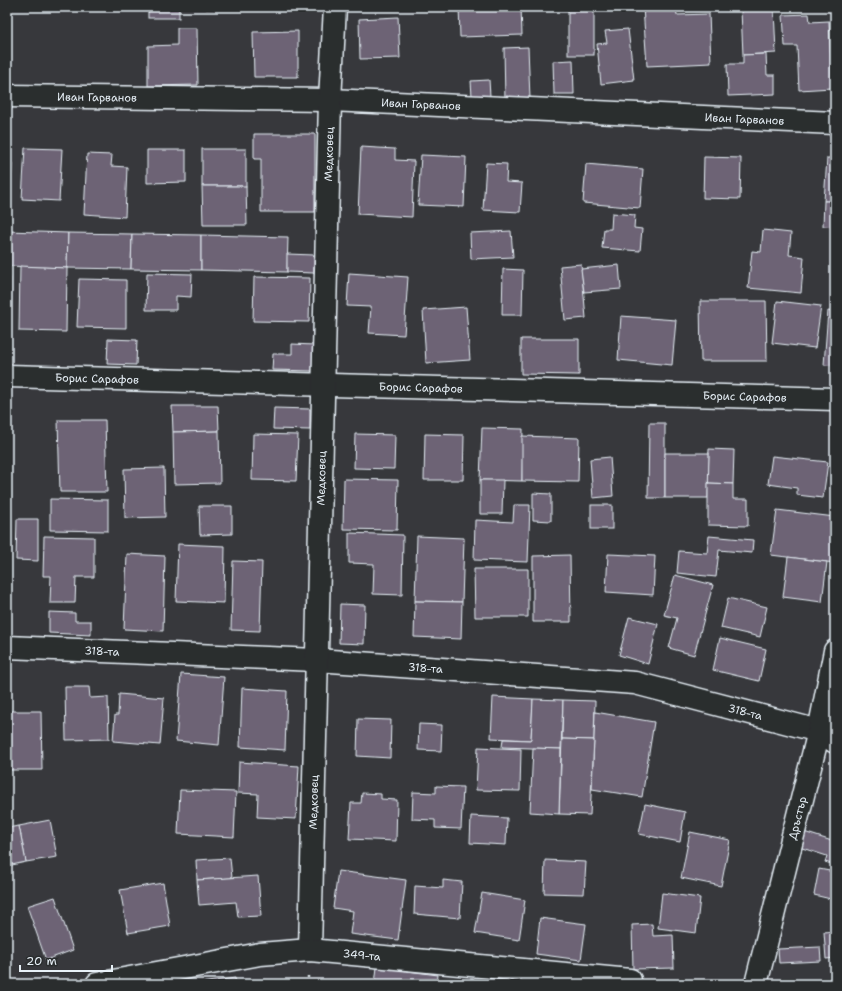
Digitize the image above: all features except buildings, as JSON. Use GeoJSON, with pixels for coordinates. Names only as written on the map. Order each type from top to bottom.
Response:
{"type":"FeatureCollection","features":[{"type":"Feature","properties":{"kind":"street","name":"Медковец"},"geometry":{"type":"LineString","coordinates":[[310,950],[330,100],[335,7]]}},
{"type":"Feature","properties":{"kind":"street","name":"Иван Гарванов"},"geometry":{"type":"LineString","coordinates":[[7,96],[330,100],[835,123]]}},
{"type":"Feature","properties":{"kind":"street","name":"Борис Сарафов"},"geometry":{"type":"LineString","coordinates":[[7,376],[835,399]]}},
{"type":"Feature","properties":{"kind":"street","name":"318-та"},"geometry":{"type":"LineString","coordinates":[[7,647],[317,660],[635,683],[827,737]]}},
{"type":"Feature","properties":{"kind":"street","name":"Дръстър"},"geometry":{"type":"LineString","coordinates":[[756,984],[827,737],[835,651]]}},
{"type":"Feature","properties":{"kind":"street","name":"349-та"},"geometry":{"type":"LineString","coordinates":[[97,984],[260,954],[310,950],[630,980]]}}]}
